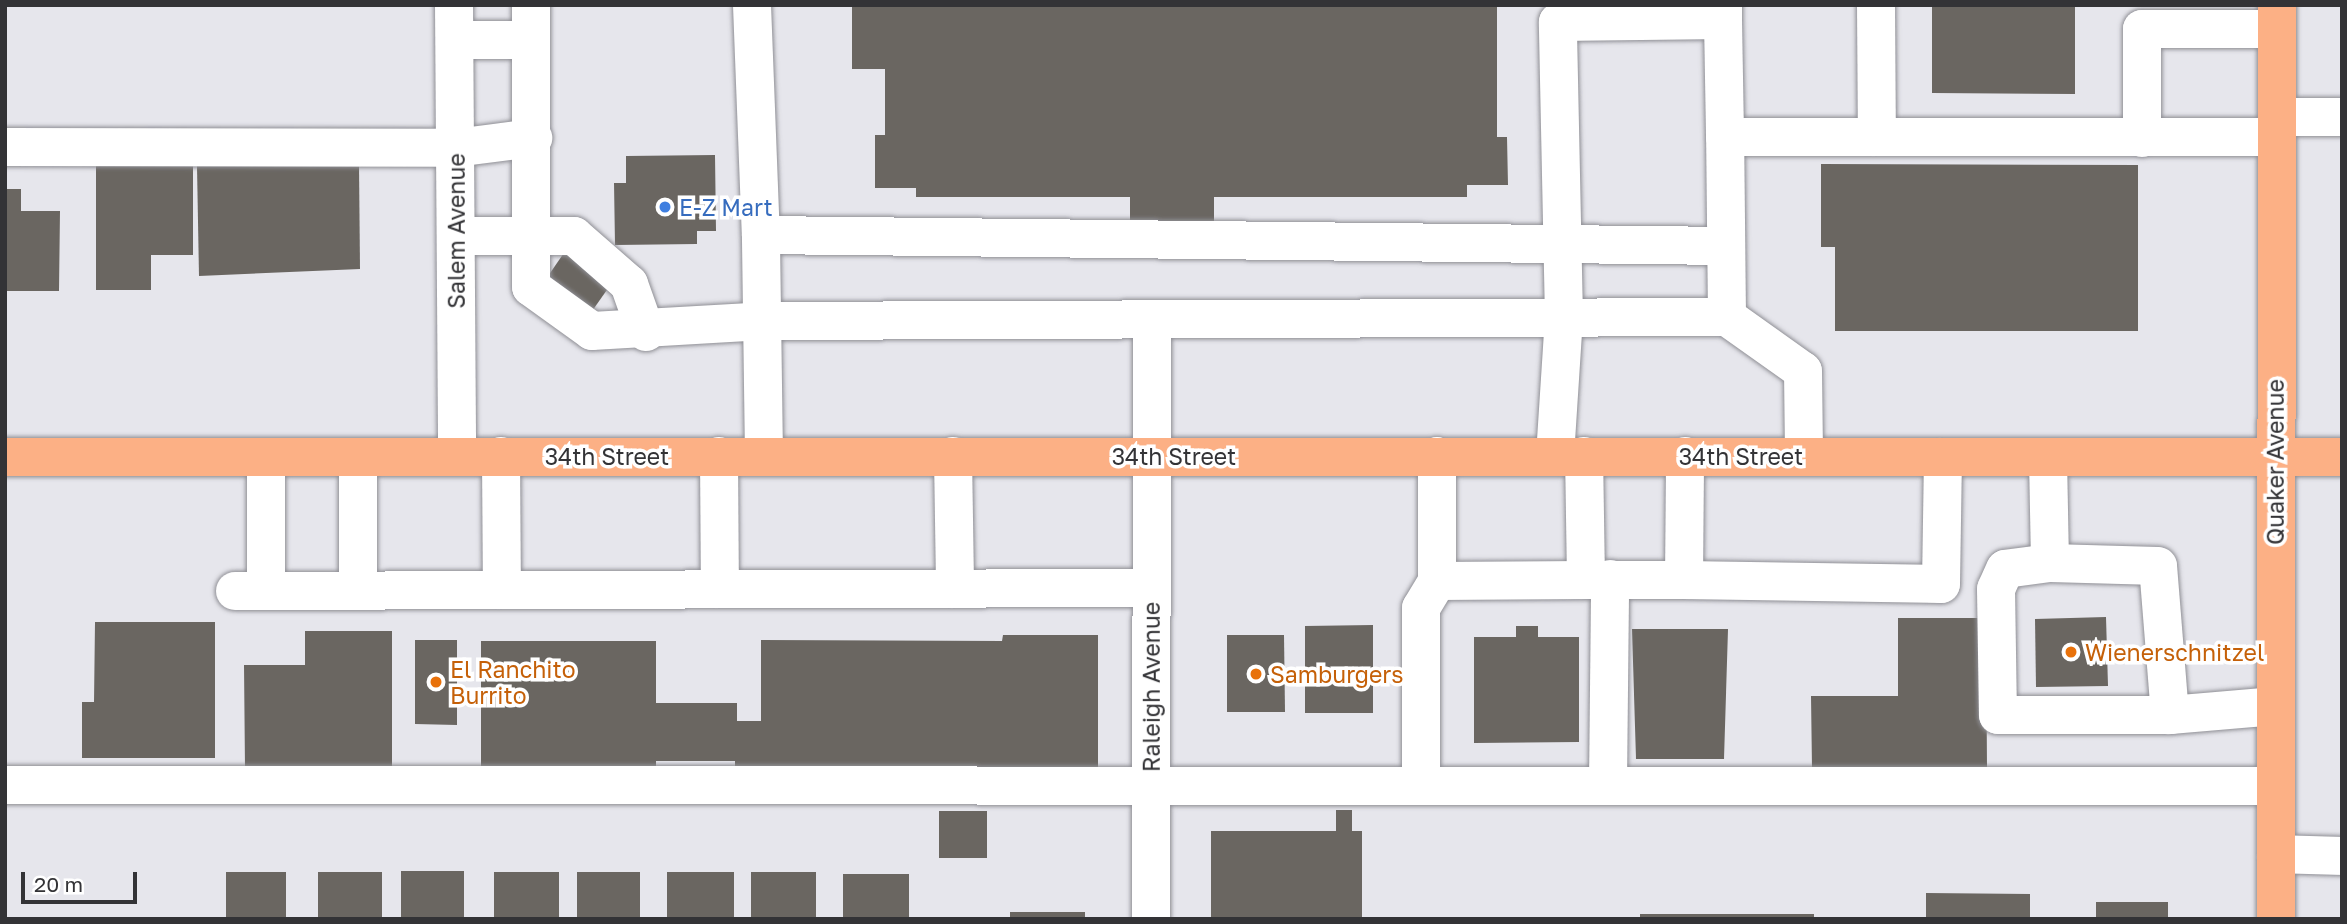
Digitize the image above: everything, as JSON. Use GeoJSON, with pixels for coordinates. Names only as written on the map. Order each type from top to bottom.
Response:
{"type":"FeatureCollection","features":[{"type":"Feature","properties":{"kind":"main road","name":"Quaker Avenue"},"geometry":{"type":"LineString","coordinates":[[2276,919],[2277,17]]}},
{"type":"Feature","properties":{"kind":"main road","name":"34th Street"},"geometry":{"type":"LineString","coordinates":[[5,457],[2342,457]]}},
{"type":"Feature","properties":{"kind":"street"},"geometry":{"type":"LineString","coordinates":[[752,5],[764,321],[764,456]]}},
{"type":"Feature","properties":{"kind":"street"},"geometry":{"type":"LineString","coordinates":[[1876,5],[1877,137]]}},
{"type":"Feature","properties":{"kind":"street"},"geometry":{"type":"LineString","coordinates":[[1608,785],[1598,579],[1569,456],[1558,22],[1723,13],[1727,317]]}},
{"type":"Feature","properties":{"kind":"street"},"geometry":{"type":"LineString","coordinates":[[2142,138],[2142,17],[2277,17]]}},
{"type":"Feature","properties":{"kind":"street"},"geometry":{"type":"LineString","coordinates":[[455,23],[531,23],[531,286],[592,331],[646,332],[764,321],[1727,317],[1803,371],[1804,456]]}},
{"type":"Feature","properties":{"kind":"street","name":"Salem Avenue"},"geometry":{"type":"LineString","coordinates":[[455,23],[457,456]]}},
{"type":"Feature","properties":{"kind":"street"},"geometry":{"type":"LineString","coordinates":[[1725,137],[2142,138],[2277,127],[2342,117]]}},
{"type":"Feature","properties":{"kind":"street"},"geometry":{"type":"LineString","coordinates":[[5,147],[455,148],[533,138]]}},
{"type":"Feature","properties":{"kind":"street"},"geometry":{"type":"LineString","coordinates":[[761,235],[1725,246]]}},
{"type":"Feature","properties":{"kind":"street"},"geometry":{"type":"LineString","coordinates":[[456,236],[574,236],[629,284],[646,332]]}},
{"type":"Feature","properties":{"kind":"street","name":"Raleigh Avenue"},"geometry":{"type":"LineString","coordinates":[[1151,919],[1152,320]]}},
{"type":"Feature","properties":{"kind":"street"},"geometry":{"type":"LineString","coordinates":[[501,456],[502,590]]}},
{"type":"Feature","properties":{"kind":"street"},"geometry":{"type":"LineString","coordinates":[[719,456],[720,589]]}},
{"type":"Feature","properties":{"kind":"street"},"geometry":{"type":"LineString","coordinates":[[953,456],[955,589]]}},
{"type":"Feature","properties":{"kind":"street"},"geometry":{"type":"LineString","coordinates":[[1421,786],[1421,608],[1437,581],[1437,456]]}},
{"type":"Feature","properties":{"kind":"street"},"geometry":{"type":"LineString","coordinates":[[1684,580],[1685,456]]}},
{"type":"Feature","properties":{"kind":"street"},"geometry":{"type":"LineString","coordinates":[[266,457],[251,591],[1152,588]]}},
{"type":"Feature","properties":{"kind":"street"},"geometry":{"type":"LineString","coordinates":[[358,457],[358,591]]}},
{"type":"Feature","properties":{"kind":"street"},"geometry":{"type":"LineString","coordinates":[[1437,581],[1598,579],[1941,584],[1943,457]]}},
{"type":"Feature","properties":{"kind":"street"},"geometry":{"type":"LineString","coordinates":[[2048,458],[2050,563]]}},
{"type":"Feature","properties":{"kind":"street"},"geometry":{"type":"LineString","coordinates":[[2169,715],[2158,566],[2050,563],[2005,569],[1997,582],[2009,689],[2016,696],[2111,698],[2130,714],[2169,715],[2276,706]]}},
{"type":"Feature","properties":{"kind":"street"},"geometry":{"type":"LineString","coordinates":[[5,785],[2276,786]]}},
{"type":"Feature","properties":{"kind":"street"},"geometry":{"type":"LineString","coordinates":[[2276,854],[2342,856]]}},
{"type":"Feature","properties":{"kind":"building"},"geometry":{"type":"Polygon","coordinates":[[[852,5],[1497,5],[1497,137],[1507,137],[1508,185],[1467,185],[1467,197],[1214,197],[1214,227],[1130,227],[1130,197],[916,197],[916,188],[875,188],[875,135],[885,135],[885,69],[852,69],[852,5]]]}},
{"type":"Feature","properties":{"kind":"building"},"geometry":{"type":"Polygon","coordinates":[[[1932,5],[2075,5],[2075,94],[1932,93],[1932,5]]]}},
{"type":"Feature","properties":{"kind":"building","name":"E-Z Mart"},"geometry":{"type":"Polygon","coordinates":[[[715,155],[716,231],[697,231],[697,244],[615,245],[614,183],[626,183],[626,156],[715,155]]]}},
{"type":"Feature","properties":{"kind":"building"},"geometry":{"type":"Polygon","coordinates":[[[1821,164],[2138,165],[2138,331],[1835,331],[1835,247],[1821,247],[1821,164]]]}},
{"type":"Feature","properties":{"kind":"building"},"geometry":{"type":"Polygon","coordinates":[[[96,165],[193,166],[193,255],[151,255],[151,290],[96,290],[96,165]]]}},
{"type":"Feature","properties":{"kind":"building"},"geometry":{"type":"Polygon","coordinates":[[[359,165],[360,269],[199,276],[197,166],[359,165]]]}},
{"type":"Feature","properties":{"kind":"building"},"geometry":{"type":"Polygon","coordinates":[[[5,189],[21,189],[21,211],[60,211],[59,291],[5,291],[5,189]]]}},
{"type":"Feature","properties":{"kind":"building"},"geometry":{"type":"Polygon","coordinates":[[[570,244],[616,277],[590,314],[544,282],[570,244]]]}},
{"type":"Feature","properties":{"kind":"building","name":"Wienerschnitzel"},"geometry":{"type":"Polygon","coordinates":[[[2106,617],[2108,686],[2036,687],[2035,619],[2106,617]]]}},
{"type":"Feature","properties":{"kind":"building"},"geometry":{"type":"Polygon","coordinates":[[[1898,618],[1986,618],[1987,767],[1812,768],[1811,696],[1898,696],[1898,618]]]}},
{"type":"Feature","properties":{"kind":"building"},"geometry":{"type":"Polygon","coordinates":[[[95,622],[215,622],[215,758],[82,758],[82,702],[94,702],[95,622]]]}},
{"type":"Feature","properties":{"kind":"building"},"geometry":{"type":"Polygon","coordinates":[[[1373,625],[1373,713],[1305,713],[1305,626],[1373,625]]]}},
{"type":"Feature","properties":{"kind":"building"},"geometry":{"type":"Polygon","coordinates":[[[1516,626],[1538,626],[1538,637],[1579,637],[1579,742],[1474,743],[1474,637],[1516,637],[1516,626]]]}},
{"type":"Feature","properties":{"kind":"building"},"geometry":{"type":"Polygon","coordinates":[[[1632,629],[1728,629],[1724,759],[1636,759],[1632,629]]]}},
{"type":"Feature","properties":{"kind":"building"},"geometry":{"type":"Polygon","coordinates":[[[305,631],[392,631],[392,768],[245,768],[244,665],[305,665],[305,631]]]}},
{"type":"Feature","properties":{"kind":"building"},"geometry":{"type":"Polygon","coordinates":[[[1003,635],[1098,635],[1098,770],[735,770],[735,761],[656,761],[656,770],[481,770],[481,641],[656,641],[656,703],[737,703],[737,721],[761,721],[761,640],[1002,641],[1003,635]]]}},
{"type":"Feature","properties":{"kind":"building","name":"Samburgers"},"geometry":{"type":"Polygon","coordinates":[[[1227,635],[1284,635],[1285,712],[1227,712],[1227,635]]]}},
{"type":"Feature","properties":{"kind":"building","name":"El Ranchito Burrito"},"geometry":{"type":"Polygon","coordinates":[[[415,640],[457,640],[457,725],[415,724],[415,640]]]}},
{"type":"Feature","properties":{"kind":"building"},"geometry":{"type":"Polygon","coordinates":[[[1336,810],[1352,810],[1352,831],[1362,831],[1362,919],[1211,919],[1211,831],[1336,831],[1336,810]]]}},
{"type":"Feature","properties":{"kind":"building"},"geometry":{"type":"Polygon","coordinates":[[[939,811],[987,811],[987,858],[939,858],[939,811]]]}},
{"type":"Feature","properties":{"kind":"building"},"geometry":{"type":"Polygon","coordinates":[[[401,871],[464,871],[464,919],[401,919],[401,871]]]}},
{"type":"Feature","properties":{"kind":"building"},"geometry":{"type":"Polygon","coordinates":[[[226,872],[286,872],[286,919],[226,919],[226,872]]]}},
{"type":"Feature","properties":{"kind":"building"},"geometry":{"type":"Polygon","coordinates":[[[318,872],[382,872],[382,919],[318,919],[318,872]]]}},
{"type":"Feature","properties":{"kind":"building"},"geometry":{"type":"Polygon","coordinates":[[[494,872],[559,872],[559,919],[494,919],[494,872]]]}},
{"type":"Feature","properties":{"kind":"building"},"geometry":{"type":"Polygon","coordinates":[[[577,872],[640,872],[640,919],[577,919],[577,872]]]}},
{"type":"Feature","properties":{"kind":"building"},"geometry":{"type":"Polygon","coordinates":[[[667,872],[734,872],[734,919],[667,919],[667,872]]]}},
{"type":"Feature","properties":{"kind":"building"},"geometry":{"type":"Polygon","coordinates":[[[751,872],[816,872],[816,919],[751,919],[751,872]]]}},
{"type":"Feature","properties":{"kind":"building"},"geometry":{"type":"Polygon","coordinates":[[[843,874],[909,874],[909,919],[843,919],[843,874]]]}},
{"type":"Feature","properties":{"kind":"building"},"geometry":{"type":"Polygon","coordinates":[[[1926,893],[2030,894],[2030,919],[1926,919],[1926,893]]]}},
{"type":"Feature","properties":{"kind":"building"},"geometry":{"type":"Polygon","coordinates":[[[2096,902],[2168,902],[2168,919],[2096,919],[2096,902]]]}},
{"type":"Feature","properties":{"kind":"building"},"geometry":{"type":"Polygon","coordinates":[[[1010,912],[1085,912],[1085,919],[1010,919],[1010,912]]]}},
{"type":"Feature","properties":{"kind":"building"},"geometry":{"type":"Polygon","coordinates":[[[1640,914],[1814,914],[1814,919],[1640,919],[1640,914]]]}},
{"type":"Feature","properties":{"kind":"place","name":"E-Z Mart"},"geometry":{"type":"Point","coordinates":[665,207]}},
{"type":"Feature","properties":{"kind":"place","name":"Wienerschnitzel"},"geometry":{"type":"Point","coordinates":[2071,652]}},
{"type":"Feature","properties":{"kind":"place","name":"Samburgers"},"geometry":{"type":"Point","coordinates":[1256,674]}},
{"type":"Feature","properties":{"kind":"place","name":"El Ranchito Burrito"},"geometry":{"type":"Point","coordinates":[436,682]}}]}
